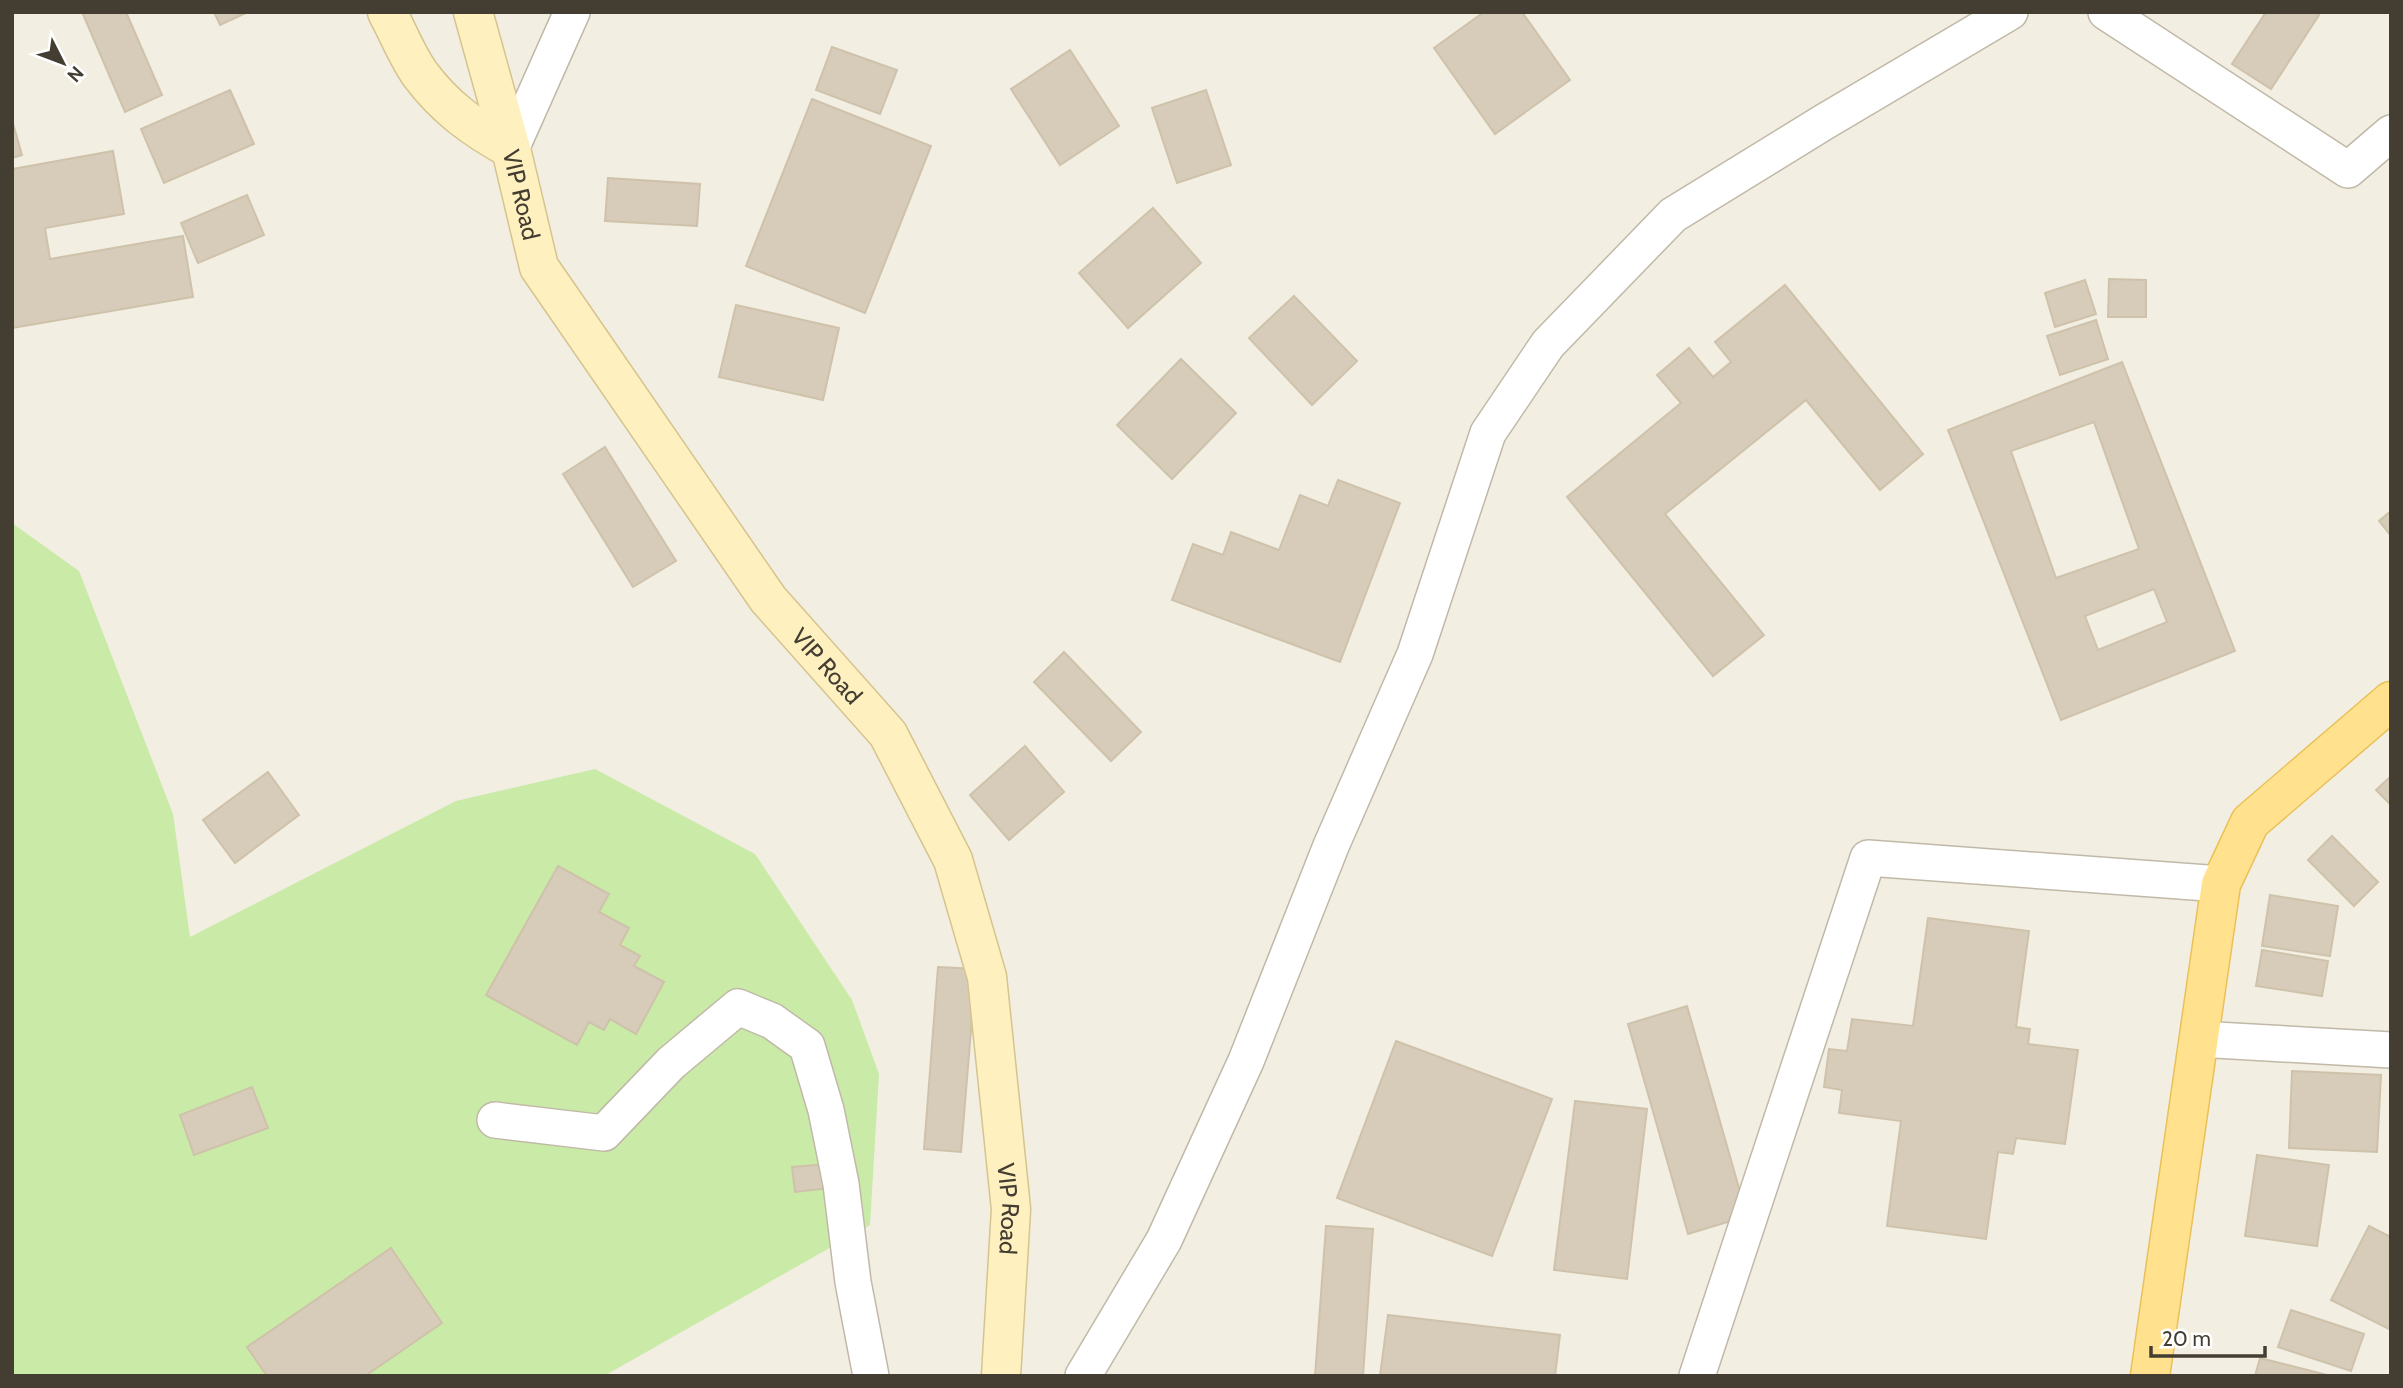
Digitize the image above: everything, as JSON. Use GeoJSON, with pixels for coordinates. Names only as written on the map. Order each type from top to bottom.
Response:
{"type":"FeatureCollection","features":[{"type":"Feature","properties":{"kind":"main road"},"geometry":{"type":"LineString","coordinates":[[387,12],[419,73],[446,106],[477,130],[511,149]]}},
{"type":"Feature","properties":{"kind":"main road","name":"VIP Road"},"geometry":{"type":"LineString","coordinates":[[472,12],[511,149],[539,267],[768,598],[888,734],[953,860],[987,977],[1011,1209],[1002,1376]]}},
{"type":"Feature","properties":{"kind":"main road"},"geometry":{"type":"LineString","coordinates":[[2150,1376],[2221,884],[2250,822],[2391,701]]}},
{"type":"Feature","properties":{"kind":"street"},"geometry":{"type":"LineString","coordinates":[[511,149],[572,12]]}},
{"type":"Feature","properties":{"kind":"street"},"geometry":{"type":"LineString","coordinates":[[1083,1376],[1164,1240],[1246,1061],[1331,846],[1415,654],[1488,433],[1548,344],[1673,215],[2011,12]]}},
{"type":"Feature","properties":{"kind":"street"},"geometry":{"type":"LineString","coordinates":[[2106,12],[2348,170],[2391,133]]}},
{"type":"Feature","properties":{"kind":"street"},"geometry":{"type":"LineString","coordinates":[[1697,1376],[1868,858],[2221,884]]}},
{"type":"Feature","properties":{"kind":"street"},"geometry":{"type":"LineString","coordinates":[[495,1120],[604,1133],[671,1063],[738,1007],[772,1021],[807,1046],[827,1110],[841,1184],[853,1282],[872,1376]]}},
{"type":"Feature","properties":{"kind":"street"},"geometry":{"type":"LineString","coordinates":[[2198,1039],[2391,1050]]}},
{"type":"Feature","properties":{"kind":"green space"},"geometry":{"type":"Polygon","coordinates":[[[12,523],[79,571],[173,814],[190,937],[456,801],[595,769],[755,854],[852,1000],[879,1074],[870,1225],[604,1376],[12,1376],[12,523]]]}},
{"type":"Feature","properties":{"kind":"building"},"geometry":{"type":"Polygon","coordinates":[[[82,12],[126,12],[162,95],[125,112],[82,12]]]}},
{"type":"Feature","properties":{"kind":"building"},"geometry":{"type":"Polygon","coordinates":[[[214,12],[248,12],[220,25],[214,12]]]}},
{"type":"Feature","properties":{"kind":"building"},"geometry":{"type":"Polygon","coordinates":[[[1484,12],[1522,12],[1570,80],[1495,134],[1434,48],[1484,12]]]}},
{"type":"Feature","properties":{"kind":"building"},"geometry":{"type":"Polygon","coordinates":[[[2266,12],[2314,12],[2319,15],[2271,89],[2232,64],[2266,12]]]}},
{"type":"Feature","properties":{"kind":"building"},"geometry":{"type":"Polygon","coordinates":[[[832,47],[897,70],[880,114],[816,90],[832,47]]]}},
{"type":"Feature","properties":{"kind":"building"},"geometry":{"type":"Polygon","coordinates":[[[1070,50],[1119,126],[1060,165],[1011,89],[1070,50]]]}},
{"type":"Feature","properties":{"kind":"building"},"geometry":{"type":"Polygon","coordinates":[[[230,90],[254,144],[164,183],[141,129],[230,90]]]}},
{"type":"Feature","properties":{"kind":"building"},"geometry":{"type":"Polygon","coordinates":[[[1206,90],[1231,165],[1177,183],[1152,108],[1206,90]]]}},
{"type":"Feature","properties":{"kind":"building"},"geometry":{"type":"Polygon","coordinates":[[[812,99],[931,146],[865,313],[746,266],[812,99]]]}},
{"type":"Feature","properties":{"kind":"building"},"geometry":{"type":"Polygon","coordinates":[[[12,120],[22,155],[12,158],[12,120]]]}},
{"type":"Feature","properties":{"kind":"building"},"geometry":{"type":"Polygon","coordinates":[[[113,151],[124,214],[45,228],[50,259],[183,236],[193,297],[12,328],[12,169],[113,151]]]}},
{"type":"Feature","properties":{"kind":"building"},"geometry":{"type":"Polygon","coordinates":[[[608,178],[700,184],[697,226],[605,221],[608,178]]]}},
{"type":"Feature","properties":{"kind":"building"},"geometry":{"type":"Polygon","coordinates":[[[247,195],[264,235],[198,263],[181,223],[247,195]]]}},
{"type":"Feature","properties":{"kind":"building"},"geometry":{"type":"Polygon","coordinates":[[[1153,208],[1201,263],[1128,328],[1079,273],[1153,208]]]}},
{"type":"Feature","properties":{"kind":"building"},"geometry":{"type":"Polygon","coordinates":[[[2109,279],[2146,280],[2146,317],[2108,317],[2109,279]]]}},
{"type":"Feature","properties":{"kind":"building"},"geometry":{"type":"Polygon","coordinates":[[[2085,280],[2096,314],[2055,327],[2045,293],[2085,280]]]}},
{"type":"Feature","properties":{"kind":"building"},"geometry":{"type":"Polygon","coordinates":[[[1785,285],[1923,454],[1880,490],[1806,400],[1665,514],[1764,635],[1713,676],[1567,497],[1681,403],[1657,375],[1689,348],[1713,377],[1731,362],[1715,342],[1785,285]]]}},
{"type":"Feature","properties":{"kind":"building"},"geometry":{"type":"Polygon","coordinates":[[[1294,296],[1357,361],[1312,405],[1249,338],[1294,296]]]}},
{"type":"Feature","properties":{"kind":"building"},"geometry":{"type":"Polygon","coordinates":[[[736,305],[839,328],[823,400],[719,377],[736,305]]]}},
{"type":"Feature","properties":{"kind":"building"},"geometry":{"type":"Polygon","coordinates":[[[2096,320],[2108,359],[2060,375],[2047,336],[2096,320]]]}},
{"type":"Feature","properties":{"kind":"building"},"geometry":{"type":"Polygon","coordinates":[[[1181,359],[1236,413],[1172,479],[1117,425],[1181,359]]]}},
{"type":"Feature","properties":{"kind":"building"},"geometry":{"type":"Polygon","coordinates":[[[2122,362],[2235,651],[2061,720],[1948,430],[2122,362]],[[2094,422],[2011,451],[2056,578],[2139,549],[2094,422]],[[2154,589],[2085,616],[2098,650],[2167,622],[2154,589]]]}},
{"type":"Feature","properties":{"kind":"building"},"geometry":{"type":"Polygon","coordinates":[[[605,447],[676,561],[633,587],[563,474],[605,447]]]}},
{"type":"Feature","properties":{"kind":"building"},"geometry":{"type":"Polygon","coordinates":[[[1338,480],[1400,503],[1340,662],[1172,600],[1193,544],[1223,555],[1231,532],[1279,550],[1300,495],[1328,506],[1338,480]]]}},
{"type":"Feature","properties":{"kind":"building"},"geometry":{"type":"Polygon","coordinates":[[[2391,511],[2391,536],[2379,521],[2391,511]]]}},
{"type":"Feature","properties":{"kind":"building"},"geometry":{"type":"Polygon","coordinates":[[[1064,652],[1141,732],[1111,761],[1034,682],[1064,652]]]}},
{"type":"Feature","properties":{"kind":"building"},"geometry":{"type":"Polygon","coordinates":[[[1025,746],[1064,792],[1009,840],[970,795],[1025,746]]]}},
{"type":"Feature","properties":{"kind":"building"},"geometry":{"type":"Polygon","coordinates":[[[268,772],[299,815],[235,863],[203,820],[268,772]]]}},
{"type":"Feature","properties":{"kind":"building"},"geometry":{"type":"Polygon","coordinates":[[[2391,776],[2391,805],[2376,790],[2391,776]]]}},
{"type":"Feature","properties":{"kind":"building"},"geometry":{"type":"Polygon","coordinates":[[[2332,836],[2378,882],[2354,906],[2308,860],[2332,836]]]}},
{"type":"Feature","properties":{"kind":"building"},"geometry":{"type":"Polygon","coordinates":[[[558,866],[609,894],[599,912],[629,928],[620,945],[640,956],[634,966],[664,982],[636,1034],[610,1019],[604,1030],[589,1022],[577,1045],[486,995],[558,866]]]}},
{"type":"Feature","properties":{"kind":"building"},"geometry":{"type":"Polygon","coordinates":[[[2270,895],[2338,906],[2330,956],[2262,946],[2270,895]]]}},
{"type":"Feature","properties":{"kind":"building"},"geometry":{"type":"Polygon","coordinates":[[[1928,918],[2029,931],[2016,1027],[2030,1029],[2028,1044],[2078,1050],[2065,1144],[2016,1138],[2013,1154],[1998,1152],[1986,1239],[1887,1226],[1901,1121],[1839,1113],[1842,1090],[1824,1087],[1829,1049],[1847,1051],[1852,1019],[1913,1026],[1928,918]]]}},
{"type":"Feature","properties":{"kind":"building"},"geometry":{"type":"Polygon","coordinates":[[[2262,950],[2328,961],[2322,996],[2256,986],[2262,950]]]}},
{"type":"Feature","properties":{"kind":"building"},"geometry":{"type":"Polygon","coordinates":[[[938,967],[976,969],[961,1152],[924,1149],[938,967]]]}},
{"type":"Feature","properties":{"kind":"building"},"geometry":{"type":"Polygon","coordinates":[[[1687,1006],[1747,1216],[1688,1234],[1628,1024],[1687,1006]]]}},
{"type":"Feature","properties":{"kind":"building"},"geometry":{"type":"Polygon","coordinates":[[[1396,1041],[1552,1099],[1492,1256],[1337,1198],[1396,1041]]]}},
{"type":"Feature","properties":{"kind":"building"},"geometry":{"type":"Polygon","coordinates":[[[2292,1071],[2381,1075],[2377,1152],[2289,1148],[2292,1071]]]}},
{"type":"Feature","properties":{"kind":"building"},"geometry":{"type":"Polygon","coordinates":[[[252,1087],[268,1128],[194,1155],[180,1115],[252,1087]]]}},
{"type":"Feature","properties":{"kind":"building"},"geometry":{"type":"Polygon","coordinates":[[[1575,1101],[1647,1109],[1627,1279],[1554,1270],[1575,1101]]]}},
{"type":"Feature","properties":{"kind":"building"},"geometry":{"type":"Polygon","coordinates":[[[2257,1155],[2329,1165],[2317,1246],[2245,1236],[2257,1155]]]}},
{"type":"Feature","properties":{"kind":"building"},"geometry":{"type":"Polygon","coordinates":[[[827,1164],[829,1188],[795,1192],[792,1167],[827,1164]]]}},
{"type":"Feature","properties":{"kind":"building"},"geometry":{"type":"Polygon","coordinates":[[[1326,1226],[1373,1229],[1363,1376],[1315,1376],[1326,1226]]]}},
{"type":"Feature","properties":{"kind":"building"},"geometry":{"type":"Polygon","coordinates":[[[2369,1226],[2391,1237],[2391,1330],[2331,1300],[2369,1226]]]}},
{"type":"Feature","properties":{"kind":"building"},"geometry":{"type":"Polygon","coordinates":[[[391,1248],[442,1323],[365,1376],[267,1376],[247,1347],[391,1248]]]}},
{"type":"Feature","properties":{"kind":"building"},"geometry":{"type":"Polygon","coordinates":[[[2291,1310],[2364,1334],[2351,1371],[2278,1347],[2291,1310]]]}},
{"type":"Feature","properties":{"kind":"building"},"geometry":{"type":"Polygon","coordinates":[[[1388,1315],[1560,1335],[1555,1376],[1380,1376],[1388,1315]]]}},
{"type":"Feature","properties":{"kind":"building"},"geometry":{"type":"Polygon","coordinates":[[[2260,1358],[2331,1376],[2255,1376],[2260,1358]]]}}]}
